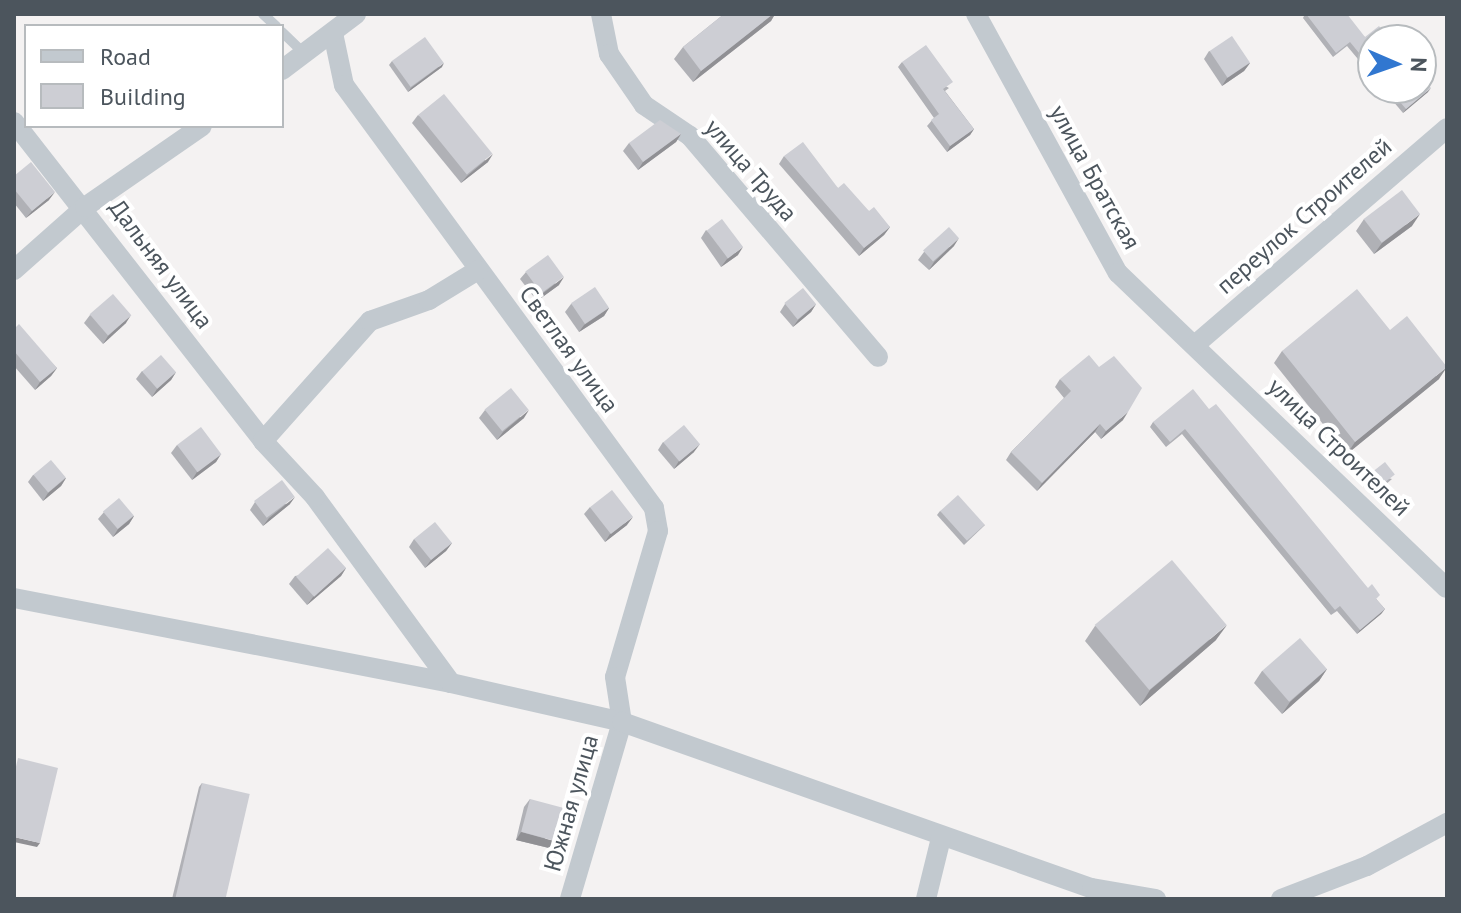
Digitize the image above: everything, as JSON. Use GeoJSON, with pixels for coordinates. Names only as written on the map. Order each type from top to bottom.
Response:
{"type":"FeatureCollection","features":[{"type":"Feature","properties":{"kind":"street"},"geometry":{"type":"LineString","coordinates":[[284,69],[356,14]]}},
{"type":"Feature","properties":{"kind":"street","name":"улица Труда"},"geometry":{"type":"LineString","coordinates":[[601,14],[609,54],[644,105],[690,136],[878,357]]}},
{"type":"Feature","properties":{"kind":"street","name":"улица Братская"},"geometry":{"type":"LineString","coordinates":[[976,14],[1118,273],[1196,344]]}},
{"type":"Feature","properties":{"kind":"street","name":"Светлая улица"},"geometry":{"type":"LineString","coordinates":[[333,33],[344,85],[654,508],[658,531],[615,677],[622,722]]}},
{"type":"Feature","properties":{"kind":"street","name":"Дальняя улица"},"geometry":{"type":"LineString","coordinates":[[14,122],[85,207],[263,441],[315,497],[451,683]]}},
{"type":"Feature","properties":{"kind":"street"},"geometry":{"type":"LineString","coordinates":[[14,270],[85,207],[199,128]]}},
{"type":"Feature","properties":{"kind":"street","name":"переулок Строителей"},"geometry":{"type":"LineString","coordinates":[[1196,344],[1447,128]]}},
{"type":"Feature","properties":{"kind":"street"},"geometry":{"type":"LineString","coordinates":[[263,441],[370,321],[429,300],[478,270]]}},
{"type":"Feature","properties":{"kind":"street","name":"улица Строителей"},"geometry":{"type":"LineString","coordinates":[[1196,344],[1447,588]]}},
{"type":"Feature","properties":{"kind":"street"},"geometry":{"type":"LineString","coordinates":[[14,598],[451,683],[622,722],[941,838],[1092,888],[1156,899]]}},
{"type":"Feature","properties":{"kind":"street","name":"Южная улица"},"geometry":{"type":"LineString","coordinates":[[570,899],[622,722]]}},
{"type":"Feature","properties":{"kind":"street"},"geometry":{"type":"LineString","coordinates":[[1281,899],[1367,866],[1447,823]]}},
{"type":"Feature","properties":{"kind":"street"},"geometry":{"type":"LineString","coordinates":[[926,899],[941,838]]}},
{"type":"Feature","properties":{"kind":"lane"},"geometry":{"type":"LineString","coordinates":[[284,34],[305,54]]}},
{"type":"Feature","properties":{"kind":"building"},"geometry":{"type":"Polygon","coordinates":[[[724,14],[773,14],[701,71],[683,47],[724,14]]]}},
{"type":"Feature","properties":{"kind":"building"},"geometry":{"type":"Polygon","coordinates":[[[1306,14],[1347,14],[1357,27],[1357,51],[1350,42],[1336,53],[1306,14]]]}},
{"type":"Feature","properties":{"kind":"building"},"geometry":{"type":"Polygon","coordinates":[[[1232,36],[1250,63],[1228,78],[1210,51],[1232,36]]]}},
{"type":"Feature","properties":{"kind":"building"},"geometry":{"type":"Polygon","coordinates":[[[425,37],[444,63],[411,87],[392,61],[425,37]]]}},
{"type":"Feature","properties":{"kind":"building"},"geometry":{"type":"Polygon","coordinates":[[[926,45],[953,82],[943,89],[974,129],[950,146],[931,120],[939,114],[902,62],[926,45]]]}},
{"type":"Feature","properties":{"kind":"building"},"geometry":{"type":"Polygon","coordinates":[[[444,94],[492,154],[467,175],[418,115],[444,94]]]}},
{"type":"Feature","properties":{"kind":"building"},"geometry":{"type":"Polygon","coordinates":[[[660,120],[681,134],[643,162],[629,143],[660,120]]]}},
{"type":"Feature","properties":{"kind":"building"},"geometry":{"type":"Polygon","coordinates":[[[803,142],[838,188],[844,183],[869,211],[874,207],[890,227],[864,248],[784,156],[803,142]]]}},
{"type":"Feature","properties":{"kind":"building"},"geometry":{"type":"Polygon","coordinates":[[[31,162],[55,192],[32,211],[14,189],[14,176],[31,162]]]}},
{"type":"Feature","properties":{"kind":"building"},"geometry":{"type":"Polygon","coordinates":[[[1402,190],[1420,214],[1382,243],[1364,219],[1402,190]]]}},
{"type":"Feature","properties":{"kind":"building"},"geometry":{"type":"Polygon","coordinates":[[[722,219],[743,247],[728,258],[707,230],[722,219]]]}},
{"type":"Feature","properties":{"kind":"building"},"geometry":{"type":"Polygon","coordinates":[[[949,227],[959,238],[933,262],[923,250],[949,227]]]}},
{"type":"Feature","properties":{"kind":"building"},"geometry":{"type":"Polygon","coordinates":[[[548,255],[564,277],[541,293],[525,271],[548,255]]]}},
{"type":"Feature","properties":{"kind":"building"},"geometry":{"type":"Polygon","coordinates":[[[595,287],[609,308],[585,324],[571,303],[595,287]]]}},
{"type":"Feature","properties":{"kind":"building"},"geometry":{"type":"Polygon","coordinates":[[[803,288],[816,304],[798,319],[784,303],[803,288]]]}},
{"type":"Feature","properties":{"kind":"building"},"geometry":{"type":"Polygon","coordinates":[[[1357,289],[1390,330],[1407,316],[1447,367],[1355,442],[1282,351],[1357,289]]]}},
{"type":"Feature","properties":{"kind":"building"},"geometry":{"type":"Polygon","coordinates":[[[113,294],[131,315],[108,335],[90,314],[113,294]]]}},
{"type":"Feature","properties":{"kind":"building"},"geometry":{"type":"Polygon","coordinates":[[[19,324],[57,368],[40,382],[14,351],[14,329],[19,324]]]}},
{"type":"Feature","properties":{"kind":"building"},"geometry":{"type":"Polygon","coordinates":[[[161,355],[176,372],[157,389],[142,371],[161,355]]]}},
{"type":"Feature","properties":{"kind":"building"},"geometry":{"type":"Polygon","coordinates":[[[1089,355],[1099,367],[1114,356],[1142,388],[1128,412],[1106,431],[1100,424],[1042,483],[1011,452],[1071,391],[1060,379],[1089,355]]]}},
{"type":"Feature","properties":{"kind":"building"},"geometry":{"type":"Polygon","coordinates":[[[511,388],[529,410],[502,431],[485,409],[511,388]]]}},
{"type":"Feature","properties":{"kind":"building"},"geometry":{"type":"Polygon","coordinates":[[[1193,389],[1209,409],[1216,404],[1368,588],[1372,584],[1380,595],[1376,599],[1385,609],[1360,630],[1340,606],[1335,610],[1185,429],[1170,442],[1153,422],[1193,389]]]}},
{"type":"Feature","properties":{"kind":"building"},"geometry":{"type":"Polygon","coordinates":[[[684,425],[700,444],[679,462],[663,442],[684,425]]]}},
{"type":"Feature","properties":{"kind":"building"},"geometry":{"type":"Polygon","coordinates":[[[201,427],[221,454],[198,472],[177,445],[201,427]]]}},
{"type":"Feature","properties":{"kind":"building"},"geometry":{"type":"Polygon","coordinates":[[[51,460],[66,478],[48,492],[33,475],[51,460]]]}},
{"type":"Feature","properties":{"kind":"building"},"geometry":{"type":"Polygon","coordinates":[[[1385,462],[1395,475],[1380,486],[1370,474],[1385,462]]]}},
{"type":"Feature","properties":{"kind":"building"},"geometry":{"type":"Polygon","coordinates":[[[282,480],[295,497],[267,518],[254,501],[282,480]]]}},
{"type":"Feature","properties":{"kind":"building"},"geometry":{"type":"Polygon","coordinates":[[[612,490],[633,517],[611,534],[590,507],[612,490]]]}},
{"type":"Feature","properties":{"kind":"building"},"geometry":{"type":"Polygon","coordinates":[[[958,495],[985,525],[967,541],[940,511],[958,495]]]}},
{"type":"Feature","properties":{"kind":"building"},"geometry":{"type":"Polygon","coordinates":[[[119,498],[134,516],[118,529],[103,511],[119,498]]]}},
{"type":"Feature","properties":{"kind":"building"},"geometry":{"type":"Polygon","coordinates":[[[435,522],[452,543],[431,560],[414,539],[435,522]]]}},
{"type":"Feature","properties":{"kind":"building"},"geometry":{"type":"Polygon","coordinates":[[[328,548],[346,568],[314,597],[296,577],[328,548]]]}},
{"type":"Feature","properties":{"kind":"building"},"geometry":{"type":"Polygon","coordinates":[[[1172,560],[1227,625],[1149,690],[1095,625],[1172,560]]]}},
{"type":"Feature","properties":{"kind":"building"},"geometry":{"type":"Polygon","coordinates":[[[1300,638],[1327,669],[1289,702],[1262,671],[1300,638]]]}},
{"type":"Feature","properties":{"kind":"building"},"geometry":{"type":"Polygon","coordinates":[[[18,758],[58,768],[40,843],[14,837],[14,775],[18,758]]]}},
{"type":"Feature","properties":{"kind":"building"},"geometry":{"type":"Polygon","coordinates":[[[202,783],[250,794],[226,899],[175,899],[202,783]]]}},
{"type":"Feature","properties":{"kind":"building"},"geometry":{"type":"Polygon","coordinates":[[[530,799],[563,808],[554,841],[521,832],[530,799]]]}}]}
